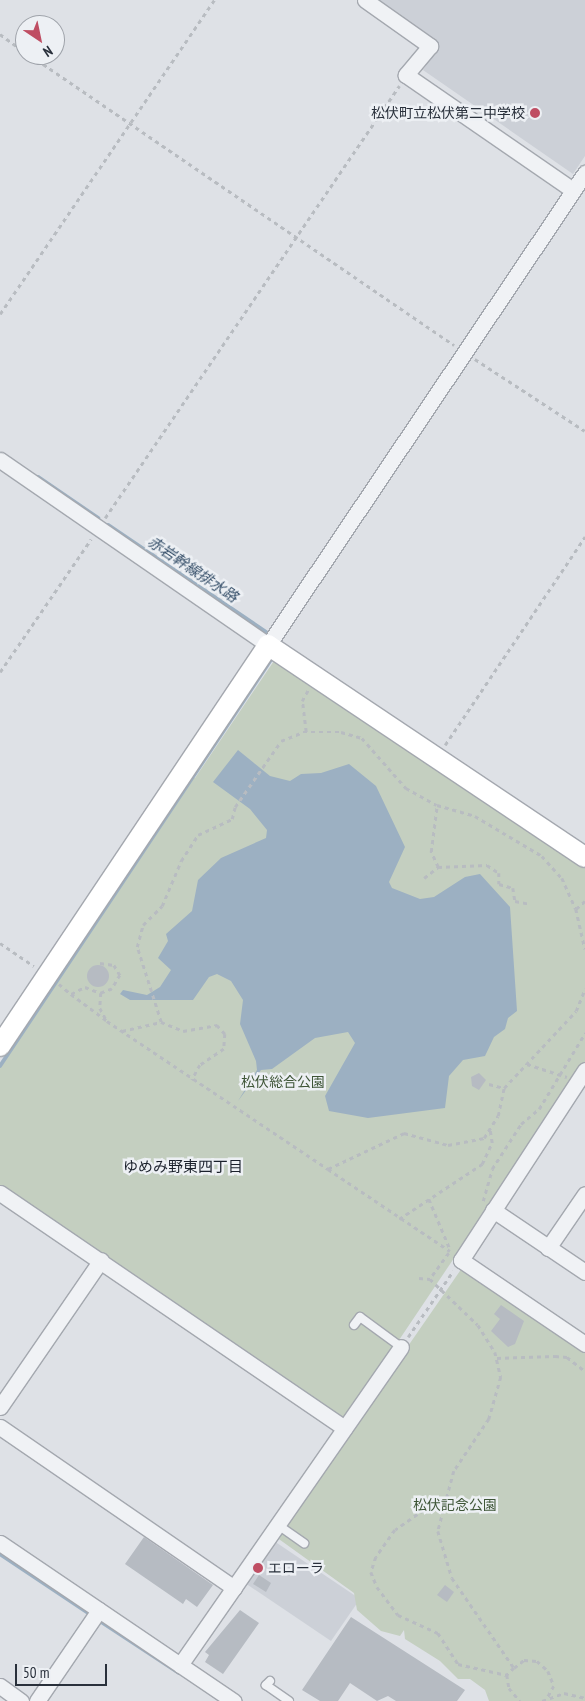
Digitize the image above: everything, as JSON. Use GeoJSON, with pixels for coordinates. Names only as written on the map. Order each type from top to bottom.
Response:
{"type":"FeatureCollection","features":[{"type":"Feature","properties":{"kind":"street"},"geometry":{"type":"LineString","coordinates":[[365,0],[430,46],[406,75],[573,190]]}},
{"type":"Feature","properties":{"kind":"street"},"geometry":{"type":"LineString","coordinates":[[0,1046],[585,172]]}},
{"type":"Feature","properties":{"kind":"street"},"geometry":{"type":"LineString","coordinates":[[0,460],[268,645],[585,857]]}},
{"type":"Feature","properties":{"kind":"street"},"geometry":{"type":"LineString","coordinates":[[585,1070],[456,1255],[585,1344]]}},
{"type":"Feature","properties":{"kind":"street"},"geometry":{"type":"LineString","coordinates":[[0,1193],[101,1260],[344,1428]]}},
{"type":"Feature","properties":{"kind":"street"},"geometry":{"type":"LineString","coordinates":[[548,1248],[585,1194]]}},
{"type":"Feature","properties":{"kind":"street"},"geometry":{"type":"LineString","coordinates":[[486,1210],[585,1272]]}},
{"type":"Feature","properties":{"kind":"street"},"geometry":{"type":"LineString","coordinates":[[0,1407],[101,1260]]}},
{"type":"Feature","properties":{"kind":"street"},"geometry":{"type":"LineString","coordinates":[[180,1666],[234,1588],[261,1554],[278,1525],[401,1346]]}},
{"type":"Feature","properties":{"kind":"street"},"geometry":{"type":"LineString","coordinates":[[0,1427],[234,1588]]}},
{"type":"Feature","properties":{"kind":"street"},"geometry":{"type":"LineString","coordinates":[[0,1543],[233,1701]]}},
{"type":"Feature","properties":{"kind":"street"},"geometry":{"type":"LineString","coordinates":[[37,1701],[99,1610]]}},
{"type":"Feature","properties":{"kind":"street"},"geometry":{"type":"LineString","coordinates":[[0,1686],[21,1701]]}},
{"type":"Feature","properties":{"kind":"lane"},"geometry":{"type":"LineString","coordinates":[[354,1325],[360,1317],[401,1346]]}},
{"type":"Feature","properties":{"kind":"lane"},"geometry":{"type":"LineString","coordinates":[[278,1525],[304,1543]]}},
{"type":"Feature","properties":{"kind":"lane"},"geometry":{"type":"LineString","coordinates":[[270,1681],[266,1685],[289,1701]]}},
{"type":"Feature","properties":{"kind":"path"},"geometry":{"type":"LineString","coordinates":[[0,314],[214,0]]}},
{"type":"Feature","properties":{"kind":"path"},"geometry":{"type":"LineString","coordinates":[[0,34],[15,45]]}},
{"type":"Feature","properties":{"kind":"path"},"geometry":{"type":"LineString","coordinates":[[44,65],[129,124],[297,234],[465,352],[585,431]]}},
{"type":"Feature","properties":{"kind":"path"},"geometry":{"type":"LineString","coordinates":[[0,672],[100,528],[406,75]]}},
{"type":"Feature","properties":{"kind":"path"},"geometry":{"type":"LineString","coordinates":[[444,747],[585,537]]}},
{"type":"Feature","properties":{"kind":"path"},"geometry":{"type":"LineString","coordinates":[[306,732],[302,701],[315,676]]}},
{"type":"Feature","properties":{"kind":"path"},"geometry":{"type":"LineString","coordinates":[[161,1022],[138,947],[143,925],[162,906],[181,861],[198,835],[232,819],[235,807],[281,741],[306,732],[341,732],[362,738],[406,788],[437,805],[475,816],[542,856],[562,878],[576,909],[585,949]]}},
{"type":"Feature","properties":{"kind":"path"},"geometry":{"type":"LineString","coordinates":[[437,805],[431,852],[438,867]]}},
{"type":"Feature","properties":{"kind":"path"},"geometry":{"type":"LineString","coordinates":[[424,878],[438,867],[487,865],[499,873],[498,884],[513,888],[515,900],[530,904]]}},
{"type":"Feature","properties":{"kind":"path"},"geometry":{"type":"LineString","coordinates":[[576,909],[585,901]]}},
{"type":"Feature","properties":{"kind":"path"},"geometry":{"type":"LineString","coordinates":[[0,943],[48,975],[107,1021],[192,1080],[456,1255]]}},
{"type":"Feature","properties":{"kind":"path"},"geometry":{"type":"LineString","coordinates":[[71,994],[84,987],[101,993],[112,989],[120,975],[114,965],[100,963]]}},
{"type":"Feature","properties":{"kind":"path"},"geometry":{"type":"LineString","coordinates":[[328,1169],[404,1133],[448,1145],[484,1138],[498,1116],[504,1088],[576,1011],[585,989]]}},
{"type":"Feature","properties":{"kind":"path"},"geometry":{"type":"LineString","coordinates":[[101,993],[100,1008],[107,1021]]}},
{"type":"Feature","properties":{"kind":"path"},"geometry":{"type":"LineString","coordinates":[[122,1031],[161,1022],[183,1031],[218,1025],[225,1034],[224,1048],[200,1065],[192,1080]]}},
{"type":"Feature","properties":{"kind":"path"},"geometry":{"type":"LineString","coordinates":[[486,1210],[492,1169],[561,1074],[585,1032]]}},
{"type":"Feature","properties":{"kind":"path"},"geometry":{"type":"LineString","coordinates":[[527,1063],[561,1074]]}},
{"type":"Feature","properties":{"kind":"path"},"geometry":{"type":"LineString","coordinates":[[489,1084],[504,1088]]}},
{"type":"Feature","properties":{"kind":"path"},"geometry":{"type":"LineString","coordinates":[[399,1219],[482,1164],[492,1143],[490,1128]]}},
{"type":"Feature","properties":{"kind":"path"},"geometry":{"type":"LineString","coordinates":[[429,1200],[456,1255]]}},
{"type":"Feature","properties":{"kind":"path"},"geometry":{"type":"LineString","coordinates":[[401,1346],[441,1289],[456,1255],[456,1244]]}},
{"type":"Feature","properties":{"kind":"path"},"geometry":{"type":"LineString","coordinates":[[419,1278],[430,1278],[456,1255]]}},
{"type":"Feature","properties":{"kind":"path"},"geometry":{"type":"LineString","coordinates":[[430,1278],[478,1325],[497,1358],[498,1398],[454,1471],[438,1531],[452,1578],[514,1668]]}},
{"type":"Feature","properties":{"kind":"path"},"geometry":{"type":"LineString","coordinates":[[497,1358],[567,1357],[585,1371]]}},
{"type":"Feature","properties":{"kind":"path"},"geometry":{"type":"LineString","coordinates":[[442,1512],[424,1510],[395,1530],[376,1557],[371,1572],[377,1587],[398,1615],[438,1633],[458,1664],[507,1676]]}},
{"type":"Feature","properties":{"kind":"path"},"geometry":{"type":"LineString","coordinates":[[507,1676],[524,1660],[542,1666],[554,1686],[548,1697]]}},
{"type":"Feature","properties":{"kind":"path"},"geometry":{"type":"LineString","coordinates":[[507,1676],[518,1701]]}},
{"type":"Feature","properties":{"kind":"path"},"geometry":{"type":"LineString","coordinates":[[542,1701],[548,1697],[564,1693],[585,1698]]}},
{"type":"Feature","properties":{"kind":"shaded area","name":"松伏町立松伏第二中学校"},"geometry":{"type":"Polygon","coordinates":[[[375,0],[585,0],[585,156],[573,174],[423,70],[439,46],[375,0]]]}},
{"type":"Feature","properties":{"kind":"shaded area"},"geometry":{"type":"Polygon","coordinates":[[[274,1541],[360,1599],[331,1641],[245,1583],[274,1541]]]}},
{"type":"Feature","properties":{"kind":"green space","name":"松伏総合公園"},"geometry":{"type":"Polygon","coordinates":[[[280,652],[585,857],[585,1063],[344,1422],[0,1186],[0,1066],[189,778],[195,778],[280,652]]]}},
{"type":"Feature","properties":{"kind":"green space","name":"松伏記念公園"},"geometry":{"type":"Polygon","coordinates":[[[462,1268],[585,1349],[585,1701],[489,1701],[485,1690],[470,1679],[458,1679],[440,1661],[405,1639],[404,1630],[400,1636],[381,1631],[357,1610],[354,1593],[276,1537],[462,1268]]]}},
{"type":"Feature","properties":{"kind":"water"},"geometry":{"type":"Polygon","coordinates":[[[238,750],[270,776],[290,781],[301,774],[321,773],[349,764],[376,786],[405,847],[389,882],[392,888],[420,899],[434,897],[465,877],[480,874],[510,907],[517,1011],[508,1018],[505,1029],[494,1037],[485,1056],[463,1060],[449,1076],[445,1108],[368,1118],[329,1111],[325,1096],[355,1043],[348,1032],[315,1038],[272,1069],[261,1070],[238,1101],[257,1070],[256,1061],[240,1024],[243,1000],[231,981],[217,974],[209,977],[193,1000],[130,1000],[120,994],[123,990],[147,995],[160,987],[171,970],[158,958],[168,941],[166,934],[192,911],[198,880],[221,858],[266,838],[267,830],[250,809],[213,782],[238,750]]]}},
{"type":"Feature","properties":{"kind":"building"},"geometry":{"type":"Polygon","coordinates":[[[98,965],[106,968],[109,976],[106,984],[98,987],[90,984],[87,976],[90,968],[98,965]]]}},
{"type":"Feature","properties":{"kind":"building"},"geometry":{"type":"Polygon","coordinates":[[[479,1073],[486,1080],[479,1090],[472,1086],[471,1077],[479,1073]]]}},
{"type":"Feature","properties":{"kind":"building"},"geometry":{"type":"Polygon","coordinates":[[[501,1305],[524,1321],[515,1344],[508,1347],[491,1331],[500,1319],[494,1314],[501,1305]]]}},
{"type":"Feature","properties":{"kind":"building"},"geometry":{"type":"Polygon","coordinates":[[[144,1537],[213,1585],[197,1607],[186,1599],[183,1604],[125,1564],[144,1537]]]}},
{"type":"Feature","properties":{"kind":"building"},"geometry":{"type":"Polygon","coordinates":[[[259,1575],[271,1583],[266,1592],[253,1584],[259,1575]]]}},
{"type":"Feature","properties":{"kind":"building"},"geometry":{"type":"Polygon","coordinates":[[[445,1585],[454,1592],[447,1602],[437,1595],[445,1585]]]}},
{"type":"Feature","properties":{"kind":"building"},"geometry":{"type":"Polygon","coordinates":[[[240,1610],[259,1623],[223,1674],[205,1662],[209,1655],[205,1652],[240,1610]]]}},
{"type":"Feature","properties":{"kind":"building"},"geometry":{"type":"Polygon","coordinates":[[[351,1617],[465,1690],[457,1701],[396,1701],[388,1696],[377,1701],[350,1683],[338,1701],[320,1701],[302,1690],[351,1617]]]}},
{"type":"Feature","properties":{"kind":"waterway","name":"赤岩幹線排水路"},"geometry":{"type":"LineString","coordinates":[[38,477],[98,518]]}},
{"type":"Feature","properties":{"kind":"waterway","name":"赤岩幹線排水路"},"geometry":{"type":"LineString","coordinates":[[108,525],[266,632]]}},
{"type":"Feature","properties":{"kind":"waterway"},"geometry":{"type":"LineString","coordinates":[[0,1066],[274,655]]}},
{"type":"Feature","properties":{"kind":"waterway"},"geometry":{"type":"LineString","coordinates":[[0,1554],[91,1615]]}},
{"type":"Feature","properties":{"kind":"waterway"},"geometry":{"type":"LineString","coordinates":[[97,1619],[179,1673]]}},
{"type":"Feature","properties":{"kind":"place","name":"松伏町立松伏第二中学校"},"geometry":{"type":"Point","coordinates":[535,113]}},
{"type":"Feature","properties":{"kind":"place","name":"エローラ"},"geometry":{"type":"Point","coordinates":[258,1568]}},
{"type":"Feature","properties":{"kind":"district","name":"ゆめみ野東四丁目"},"geometry":{"type":"Point","coordinates":[183,1167]}}]}
